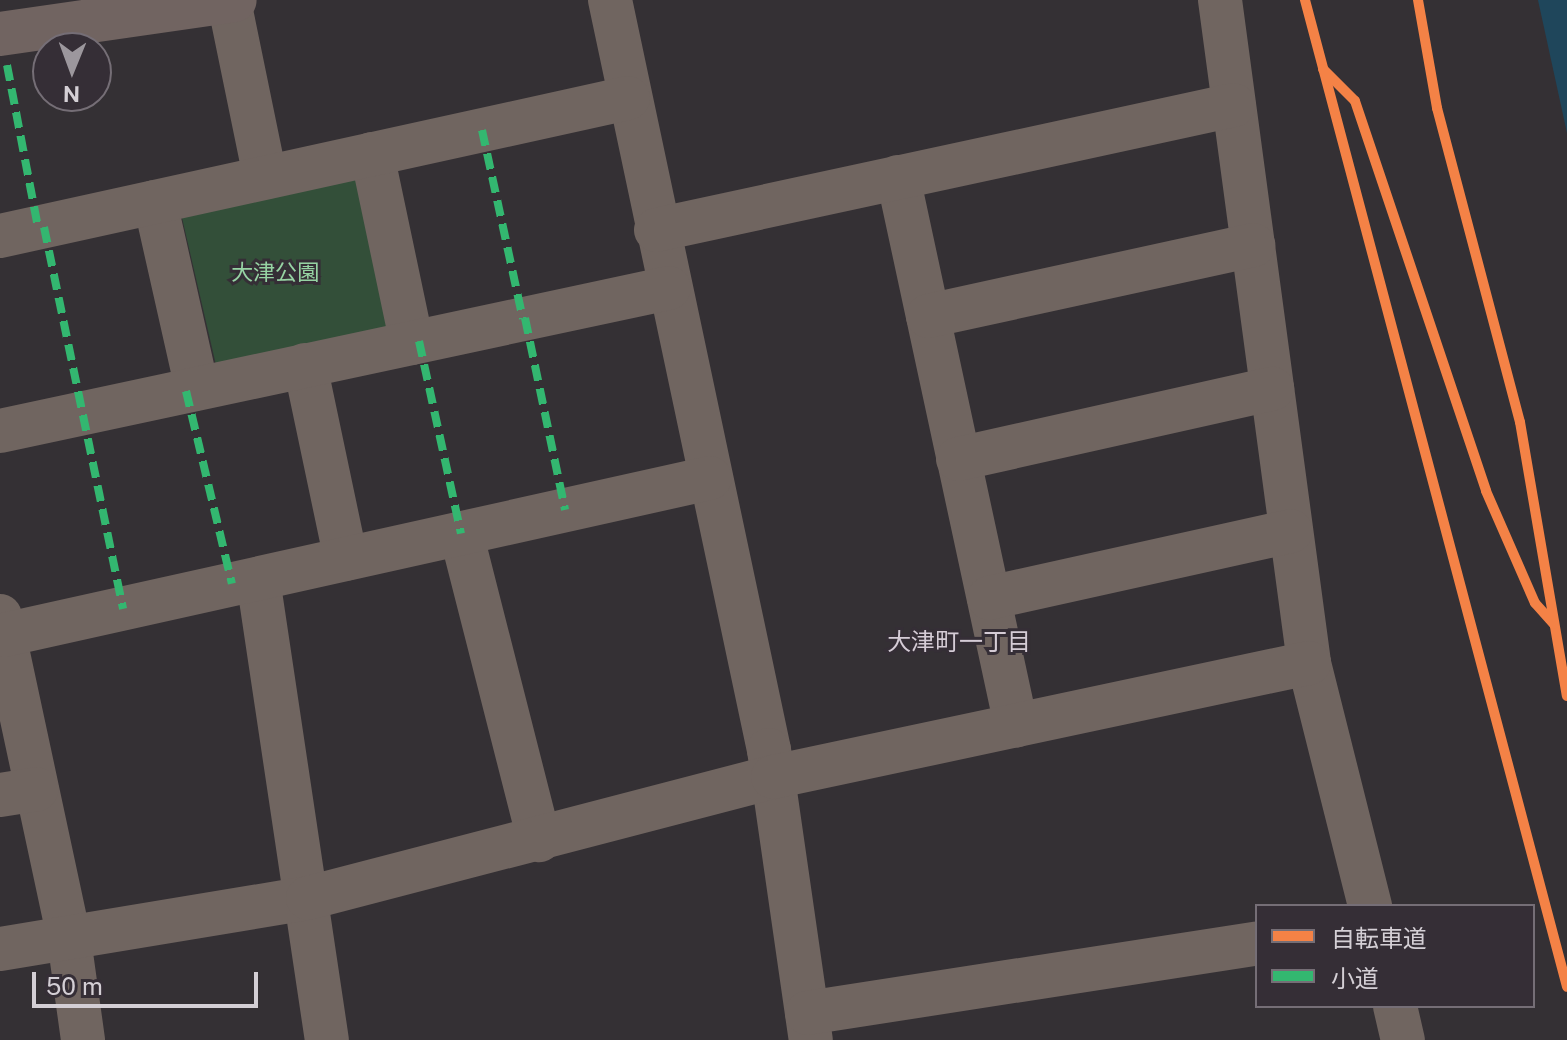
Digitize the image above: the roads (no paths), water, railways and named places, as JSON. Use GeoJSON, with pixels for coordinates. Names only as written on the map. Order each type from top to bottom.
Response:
{"type":"FeatureCollection","features":[{"type":"Feature","properties":{"kind":"main road"},"geometry":{"type":"LineString","coordinates":[[0,34],[232,0]]}},
{"type":"Feature","properties":{"kind":"street"},"geometry":{"type":"LineString","coordinates":[[232,0],[265,177]]}},
{"type":"Feature","properties":{"kind":"street"},"geometry":{"type":"LineString","coordinates":[[610,0],[628,98],[773,777],[809,1026],[1255,943]]}},
{"type":"Feature","properties":{"kind":"street"},"geometry":{"type":"LineString","coordinates":[[1220,0],[1309,663],[1369,904]]}},
{"type":"Feature","properties":{"kind":"street"},"geometry":{"type":"LineString","coordinates":[[0,236],[628,98]]}},
{"type":"Feature","properties":{"kind":"street"},"geometry":{"type":"LineString","coordinates":[[656,230],[1234,105]]}},
{"type":"Feature","properties":{"kind":"street"},"geometry":{"type":"LineString","coordinates":[[372,154],[412,343]]}},
{"type":"Feature","properties":{"kind":"street"},"geometry":{"type":"LineString","coordinates":[[898,177],[1016,725]]}},
{"type":"Feature","properties":{"kind":"street"},"geometry":{"type":"LineString","coordinates":[[155,202],[197,388]]}},
{"type":"Feature","properties":{"kind":"street"},"geometry":{"type":"LineString","coordinates":[[928,316],[1253,245]]}},
{"type":"Feature","properties":{"kind":"street"},"geometry":{"type":"LineString","coordinates":[[0,431],[669,288]]}},
{"type":"Feature","properties":{"kind":"street"},"geometry":{"type":"LineString","coordinates":[[305,365],[346,559]]}},
{"type":"Feature","properties":{"kind":"street"},"geometry":{"type":"LineString","coordinates":[[958,459],[1272,389]]}},
{"type":"Feature","properties":{"kind":"street"},"geometry":{"type":"LineString","coordinates":[[83,1040],[69,939],[19,792],[2,626],[258,579],[710,478]]}},
{"type":"Feature","properties":{"kind":"street"},"geometry":{"type":"LineString","coordinates":[[989,598],[1291,531]]}},
{"type":"Feature","properties":{"kind":"street"},"geometry":{"type":"LineString","coordinates":[[461,533],[539,840]]}},
{"type":"Feature","properties":{"kind":"street"},"geometry":{"type":"LineString","coordinates":[[258,579],[327,1040]]}},
{"type":"Feature","properties":{"kind":"street"},"geometry":{"type":"LineString","coordinates":[[0,949],[308,898],[773,777],[1309,663]]}},
{"type":"Feature","properties":{"kind":"street"},"geometry":{"type":"LineString","coordinates":[[1395,1008],[1403,1040]]}},
{"type":"Feature","properties":{"kind":"water"},"geometry":{"type":"Polygon","coordinates":[[[1538,0],[1567,0],[1567,133],[1538,0]]]}},
{"type":"Feature","properties":{"kind":"district","name":"大津町一丁目"},"geometry":{"type":"Point","coordinates":[959,642]}},
{"type":"Feature","properties":{"kind":"park label","name":"大津公園"},"geometry":{"type":"Point","coordinates":[275,273]}}]}
